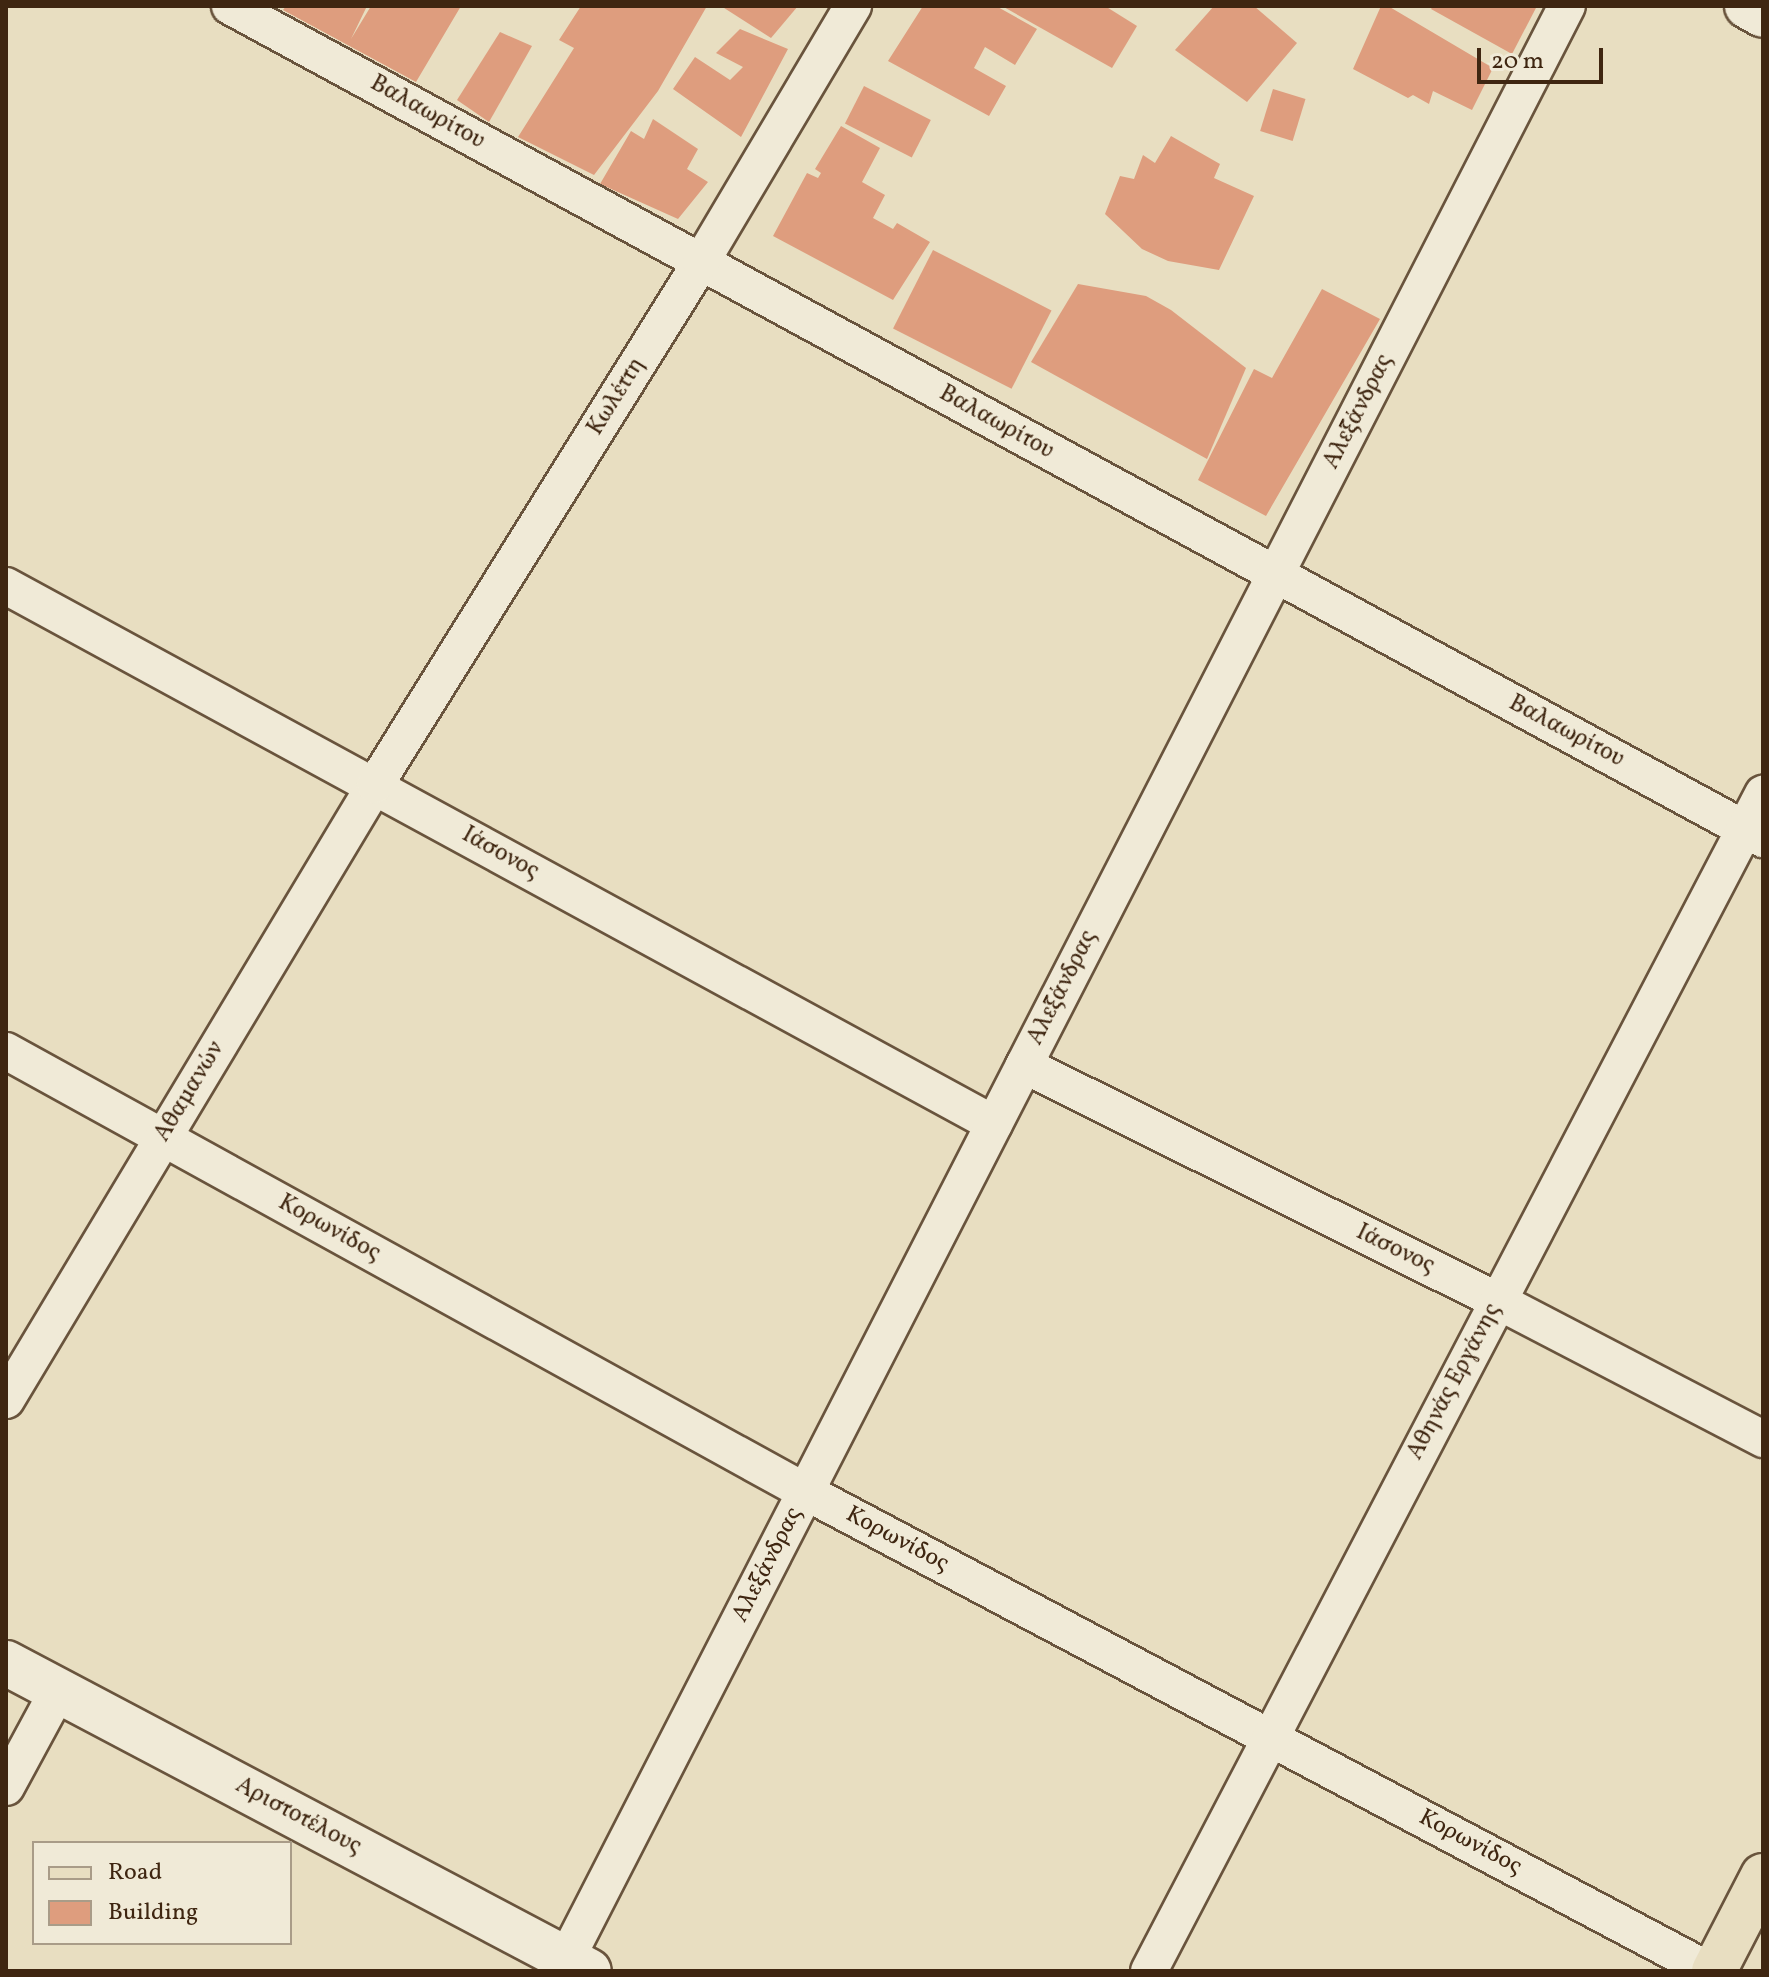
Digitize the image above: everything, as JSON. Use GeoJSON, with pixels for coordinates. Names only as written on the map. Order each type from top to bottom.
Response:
{"type":"FeatureCollection","features":[{"type":"Feature","properties":{"kind":"main road"},"geometry":{"type":"LineString","coordinates":[[1712,1971],[1763,1876]]}},
{"type":"Feature","properties":{"kind":"main road"},"geometry":{"type":"LineString","coordinates":[[1747,1971],[1763,1940]]}},
{"type":"Feature","properties":{"kind":"street","name":"Βαλαωρίτου"},"geometry":{"type":"LineString","coordinates":[[230,6],[1754,834]]}},
{"type":"Feature","properties":{"kind":"street","name":"Κωλέττη"},"geometry":{"type":"LineString","coordinates":[[375,785],[701,262],[853,6]]}},
{"type":"Feature","properties":{"kind":"street","name":"Αλεξάνδρας"},"geometry":{"type":"LineString","coordinates":[[572,1967],[806,1492],[1567,6]]}},
{"type":"Feature","properties":{"kind":"street"},"geometry":{"type":"LineString","coordinates":[[1747,6],[1763,15]]}},
{"type":"Feature","properties":{"kind":"street","name":"Ιάσονος"},"geometry":{"type":"LineString","coordinates":[[6,586],[994,1124]]}},
{"type":"Feature","properties":{"kind":"street","name":"Αθαμανών"},"geometry":{"type":"LineString","coordinates":[[6,1400],[375,785]]}},
{"type":"Feature","properties":{"kind":"street","name":"Αθηνάς Εργάνης"},"geometry":{"type":"LineString","coordinates":[[1149,1971],[1498,1301],[1754,834],[1763,794]]}},
{"type":"Feature","properties":{"kind":"street","name":"Κορωνίδος"},"geometry":{"type":"LineString","coordinates":[[6,1051],[806,1492],[1712,1971]]}},
{"type":"Feature","properties":{"kind":"street","name":"Ιάσονος"},"geometry":{"type":"LineString","coordinates":[[1024,1065],[1498,1301],[1763,1439]]}},
{"type":"Feature","properties":{"kind":"street","name":"Αριστοτέλους"},"geometry":{"type":"LineString","coordinates":[[6,1663],[572,1967]]}},
{"type":"Feature","properties":{"kind":"street"},"geometry":{"type":"LineString","coordinates":[[6,1787],[58,1691]]}},
{"type":"Feature","properties":{"kind":"building"},"geometry":{"type":"Polygon","coordinates":[[[286,6],[367,6],[351,39],[371,6],[461,6],[416,82],[283,10],[286,6]]]}},
{"type":"Feature","properties":{"kind":"building"},"geometry":{"type":"Polygon","coordinates":[[[581,6],[707,6],[658,91],[594,175],[518,137],[574,48],[559,40],[581,6]]]}},
{"type":"Feature","properties":{"kind":"building"},"geometry":{"type":"Polygon","coordinates":[[[721,6],[798,6],[771,38],[721,6]]]}},
{"type":"Feature","properties":{"kind":"building"},"geometry":{"type":"Polygon","coordinates":[[[923,6],[996,6],[1037,29],[1015,65],[985,47],[974,68],[1006,86],[989,116],[888,61],[923,6]]]}},
{"type":"Feature","properties":{"kind":"building"},"geometry":{"type":"Polygon","coordinates":[[[1002,6],[1105,6],[1137,26],[1112,68],[1002,6]]]}},
{"type":"Feature","properties":{"kind":"building"},"geometry":{"type":"Polygon","coordinates":[[[1214,6],[1254,6],[1297,43],[1247,102],[1175,50],[1214,6]]]}},
{"type":"Feature","properties":{"kind":"building"},"geometry":{"type":"Polygon","coordinates":[[[1381,6],[1388,6],[1493,68],[1472,110],[1433,91],[1429,104],[1413,95],[1408,98],[1353,69],[1381,6]]]}},
{"type":"Feature","properties":{"kind":"building"},"geometry":{"type":"Polygon","coordinates":[[[1433,6],[1537,6],[1512,54],[1431,9],[1433,6]]]}},
{"type":"Feature","properties":{"kind":"building"},"geometry":{"type":"Polygon","coordinates":[[[740,29],[788,49],[741,137],[673,89],[695,57],[730,80],[743,67],[716,53],[740,29]]]}},
{"type":"Feature","properties":{"kind":"building"},"geometry":{"type":"Polygon","coordinates":[[[500,32],[532,46],[489,122],[457,100],[500,32]]]}},
{"type":"Feature","properties":{"kind":"building"},"geometry":{"type":"Polygon","coordinates":[[[864,86],[931,120],[912,157],[845,123],[864,86]]]}},
{"type":"Feature","properties":{"kind":"building"},"geometry":{"type":"Polygon","coordinates":[[[1273,89],[1306,99],[1293,141],[1260,131],[1273,89]]]}},
{"type":"Feature","properties":{"kind":"building"},"geometry":{"type":"Polygon","coordinates":[[[653,119],[698,149],[687,169],[708,182],[678,219],[600,184],[631,131],[644,139],[653,119]]]}},
{"type":"Feature","properties":{"kind":"building"},"geometry":{"type":"Polygon","coordinates":[[[841,126],[880,148],[862,182],[885,195],[873,218],[893,229],[897,223],[930,242],[893,300],[773,236],[807,173],[818,178],[821,173],[815,169],[841,126]]]}},
{"type":"Feature","properties":{"kind":"building"},"geometry":{"type":"Polygon","coordinates":[[[1171,136],[1220,164],[1214,178],[1254,196],[1219,270],[1168,261],[1142,249],[1105,214],[1120,176],[1134,179],[1143,155],[1155,163],[1171,136]]]}},
{"type":"Feature","properties":{"kind":"building"},"geometry":{"type":"Polygon","coordinates":[[[933,250],[1052,310],[1012,389],[893,328],[933,250]]]}},
{"type":"Feature","properties":{"kind":"building"},"geometry":{"type":"Polygon","coordinates":[[[1078,284],[1146,296],[1171,310],[1246,368],[1207,459],[1031,362],[1078,284]]]}},
{"type":"Feature","properties":{"kind":"building"},"geometry":{"type":"Polygon","coordinates":[[[1322,289],[1380,319],[1266,516],[1198,480],[1254,369],[1272,378],[1322,289]]]}}]}
